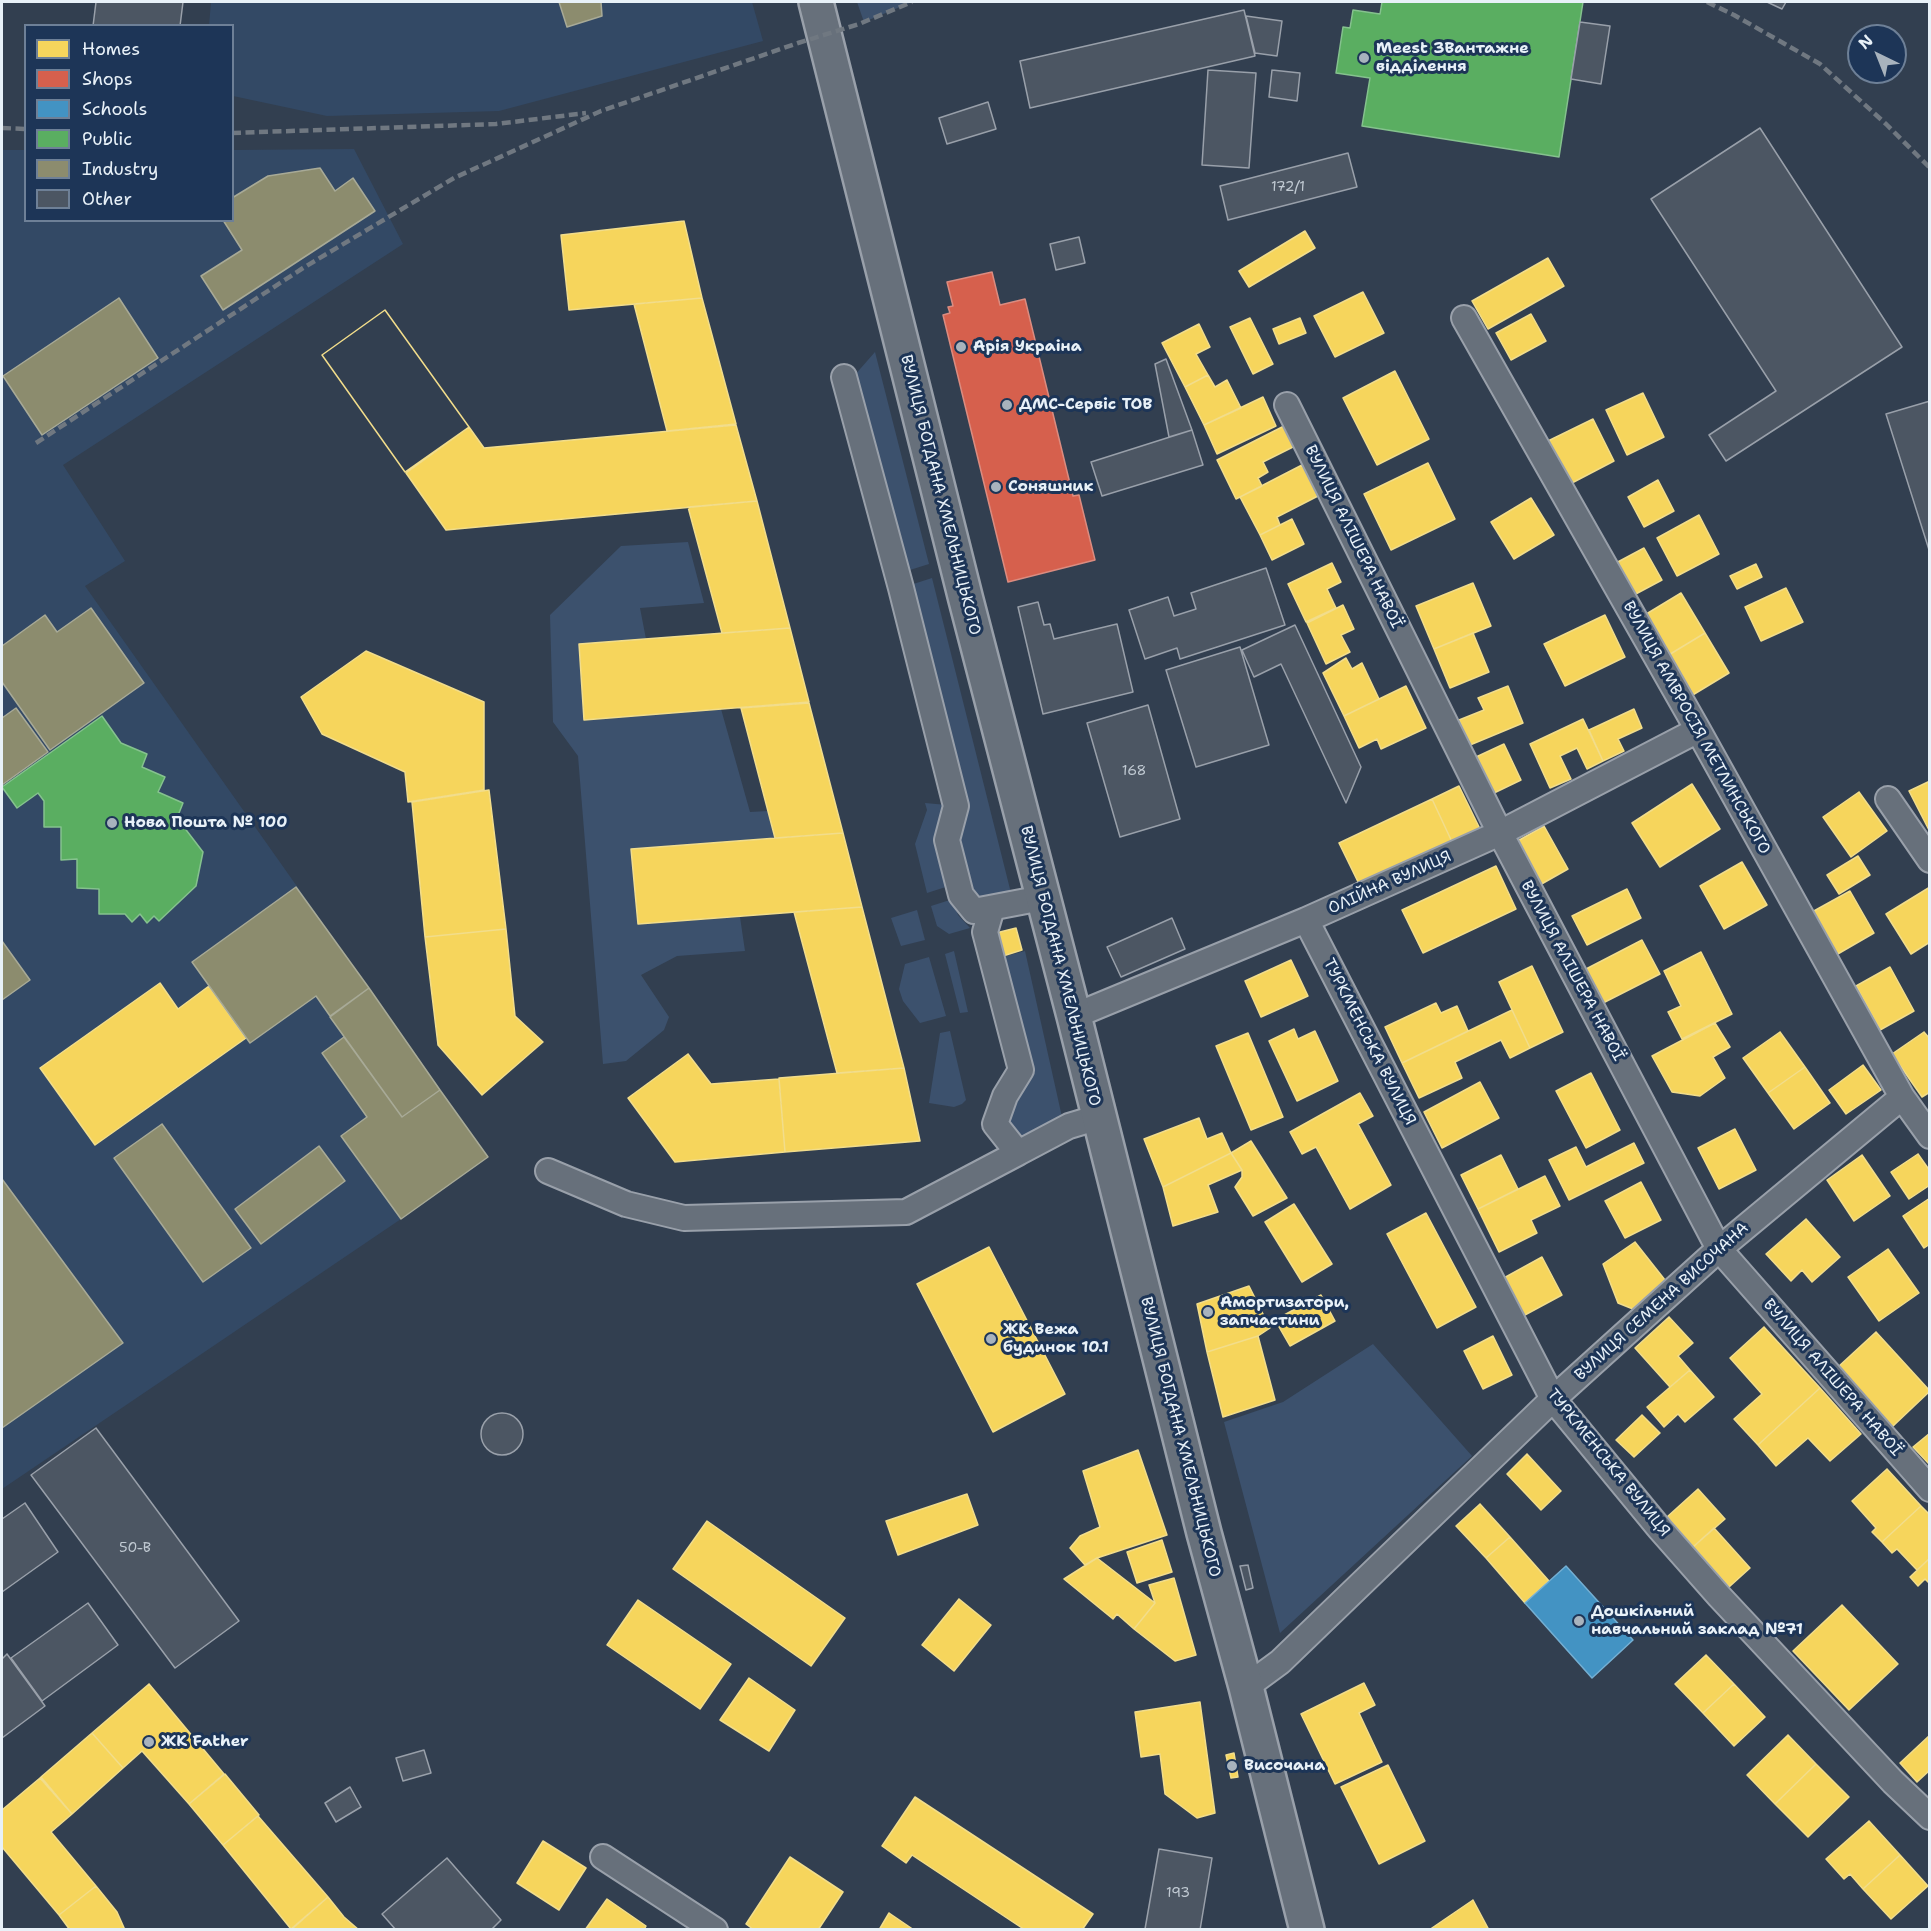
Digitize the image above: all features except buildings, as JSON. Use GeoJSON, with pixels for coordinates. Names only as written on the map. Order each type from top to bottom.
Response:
{"type":"FeatureCollection","features":[{"type":"Feature","properties":{"kind":"main road","name":"ВУЛИЦЯ БОГДАНА ХМЕЛЬНИЦЬКОГО"},"geometry":{"type":"LineString","coordinates":[[816,2],[1306,1929]]}},
{"type":"Feature","properties":{"kind":"street","name":"ВУЛИЦЯ АМВРОСІЯ МЕТЛИНСЬКОГО"},"geometry":{"type":"LineString","coordinates":[[1464,318],[1698,730],[1902,1097],[1929,1136]]}},
{"type":"Feature","properties":{"kind":"street"},"geometry":{"type":"LineString","coordinates":[[844,377],[901,588],[956,806],[947,840],[961,895],[974,911],[1042,898]]}},
{"type":"Feature","properties":{"kind":"street","name":"ВУЛИЦЯ АЛІШЕРА НАВОЇ"},"geometry":{"type":"LineString","coordinates":[[1287,405],[1500,833],[1719,1249],[1929,1489]]}},
{"type":"Feature","properties":{"kind":"street","name":"ОЛІЙНА ВУЛИЦЯ"},"geometry":{"type":"LineString","coordinates":[[1074,1016],[1306,920],[1500,833],[1698,730]]}},
{"type":"Feature","properties":{"kind":"street"},"geometry":{"type":"LineString","coordinates":[[1888,799],[1929,860]]}},
{"type":"Feature","properties":{"kind":"street"},"geometry":{"type":"LineString","coordinates":[[992,908],[985,932],[1021,1070],[1005,1096],[996,1124],[1018,1153]]}},
{"type":"Feature","properties":{"kind":"street","name":"ТУРКМЕНСЬКА ВУЛИЦЯ"},"geometry":{"type":"LineString","coordinates":[[1306,920],[1553,1399],[1660,1529],[1719,1596],[1886,1774],[1929,1816]]}},
{"type":"Feature","properties":{"kind":"street","name":"ВУЛИЦЯ СЕМЕНА ВИСОЧАНА"},"geometry":{"type":"LineString","coordinates":[[1246,1687],[1280,1662],[1553,1399],[1719,1249],[1902,1097]]}},
{"type":"Feature","properties":{"kind":"street"},"geometry":{"type":"LineString","coordinates":[[548,1171],[626,1204],[684,1218],[906,1212],[1070,1126],[1099,1117]]}},
{"type":"Feature","properties":{"kind":"street"},"geometry":{"type":"LineString","coordinates":[[603,1857],[704,1927]]}},
{"type":"Feature","properties":{"kind":"shaded area"},"geometry":{"type":"Polygon","coordinates":[[[211,2],[752,2],[763,41],[499,111],[327,116],[234,96],[234,24],[209,24],[211,2]]]}},
{"type":"Feature","properties":{"kind":"shaded area"},"geometry":{"type":"Polygon","coordinates":[[[857,2],[912,2],[864,22],[857,2]]]}},
{"type":"Feature","properties":{"kind":"shaded area"},"geometry":{"type":"Polygon","coordinates":[[[354,149],[403,244],[63,465],[125,561],[85,586],[488,1157],[401,1219],[2,1489],[2,150],[24,150],[24,222],[234,222],[234,150],[354,149]]]}},
{"type":"Feature","properties":{"kind":"shaded area"},"geometry":{"type":"Polygon","coordinates":[[[875,352],[929,564],[897,574],[846,385],[875,352]]]}},
{"type":"Feature","properties":{"kind":"shaded area"},"geometry":{"type":"Polygon","coordinates":[[[688,542],[704,603],[640,608],[646,639],[579,644],[584,719],[721,709],[750,812],[768,811],[775,838],[632,849],[638,924],[740,917],[745,951],[677,956],[641,975],[669,1017],[664,1030],[626,1061],[603,1064],[578,756],[553,722],[550,615],[621,546],[688,542]]]}},
{"type":"Feature","properties":{"kind":"shaded area"},"geometry":{"type":"Polygon","coordinates":[[[932,578],[1014,905],[974,911],[960,888],[956,806],[901,588],[932,578]]]}},
{"type":"Feature","properties":{"kind":"shaded area"},"geometry":{"type":"Polygon","coordinates":[[[925,803],[947,805],[952,885],[927,893],[915,844],[927,810],[925,803]]]}},
{"type":"Feature","properties":{"kind":"shaded area"},"geometry":{"type":"Polygon","coordinates":[[[953,899],[958,915],[970,928],[949,934],[937,926],[931,906],[953,899]]]}},
{"type":"Feature","properties":{"kind":"shaded area"},"geometry":{"type":"Polygon","coordinates":[[[917,910],[925,940],[901,946],[891,918],[917,910]]]}},
{"type":"Feature","properties":{"kind":"shaded area"},"geometry":{"type":"Polygon","coordinates":[[[954,951],[968,1012],[960,1013],[945,954],[954,951]]]}},
{"type":"Feature","properties":{"kind":"shaded area"},"geometry":{"type":"Polygon","coordinates":[[[1025,951],[1062,1117],[1023,1137],[1012,1135],[1003,1124],[1032,1069],[1002,957],[1025,951]]]}},
{"type":"Feature","properties":{"kind":"shaded area"},"geometry":{"type":"Polygon","coordinates":[[[929,957],[946,1016],[920,1023],[903,1001],[899,989],[905,964],[929,957]]]}},
{"type":"Feature","properties":{"kind":"shaded area"},"geometry":{"type":"Polygon","coordinates":[[[950,1031],[966,1100],[954,1107],[929,1103],[940,1033],[950,1031]]]}},
{"type":"Feature","properties":{"kind":"shaded area"},"geometry":{"type":"Polygon","coordinates":[[[1373,1344],[1472,1456],[1280,1633],[1224,1422],[1283,1402],[1373,1344]]]}},
{"type":"Feature","properties":{"kind":"railway"},"geometry":{"type":"LineString","coordinates":[[36,443],[303,268],[454,178],[601,111],[859,24],[912,2]]}},
{"type":"Feature","properties":{"kind":"railway"},"geometry":{"type":"LineString","coordinates":[[1707,2],[1820,64],[1930,168]]}},
{"type":"Feature","properties":{"kind":"railway"},"geometry":{"type":"LineString","coordinates":[[234,133],[496,124],[586,113]]}},
{"type":"Feature","properties":{"kind":"railway"},"geometry":{"type":"LineString","coordinates":[[2,128],[24,129]]}},
{"type":"Feature","properties":{"kind":"place","name":"Meest 3Вантажне відділення"},"geometry":{"type":"Point","coordinates":[1364,58]}},
{"type":"Feature","properties":{"kind":"place","name":"Арія Украіна"},"geometry":{"type":"Point","coordinates":[961,347]}},
{"type":"Feature","properties":{"kind":"place","name":"ДМС-Сервіс ТОВ"},"geometry":{"type":"Point","coordinates":[1007,405]}},
{"type":"Feature","properties":{"kind":"place","name":"Соняшник"},"geometry":{"type":"Point","coordinates":[996,487]}},
{"type":"Feature","properties":{"kind":"place","name":"Нова Пошта № 100"},"geometry":{"type":"Point","coordinates":[112,823]}},
{"type":"Feature","properties":{"kind":"place","name":"Амортизатори, запчастини"},"geometry":{"type":"Point","coordinates":[1208,1312]}},
{"type":"Feature","properties":{"kind":"place","name":"ЖК Вежа будинок 10.1"},"geometry":{"type":"Point","coordinates":[991,1339]}},
{"type":"Feature","properties":{"kind":"place","name":"Дошкільний навчальний заклад №71"},"geometry":{"type":"Point","coordinates":[1579,1621]}},
{"type":"Feature","properties":{"kind":"place","name":"ЖК Father"},"geometry":{"type":"Point","coordinates":[149,1742]}},
{"type":"Feature","properties":{"kind":"place","name":"Височана"},"geometry":{"type":"Point","coordinates":[1232,1766]}}]}
